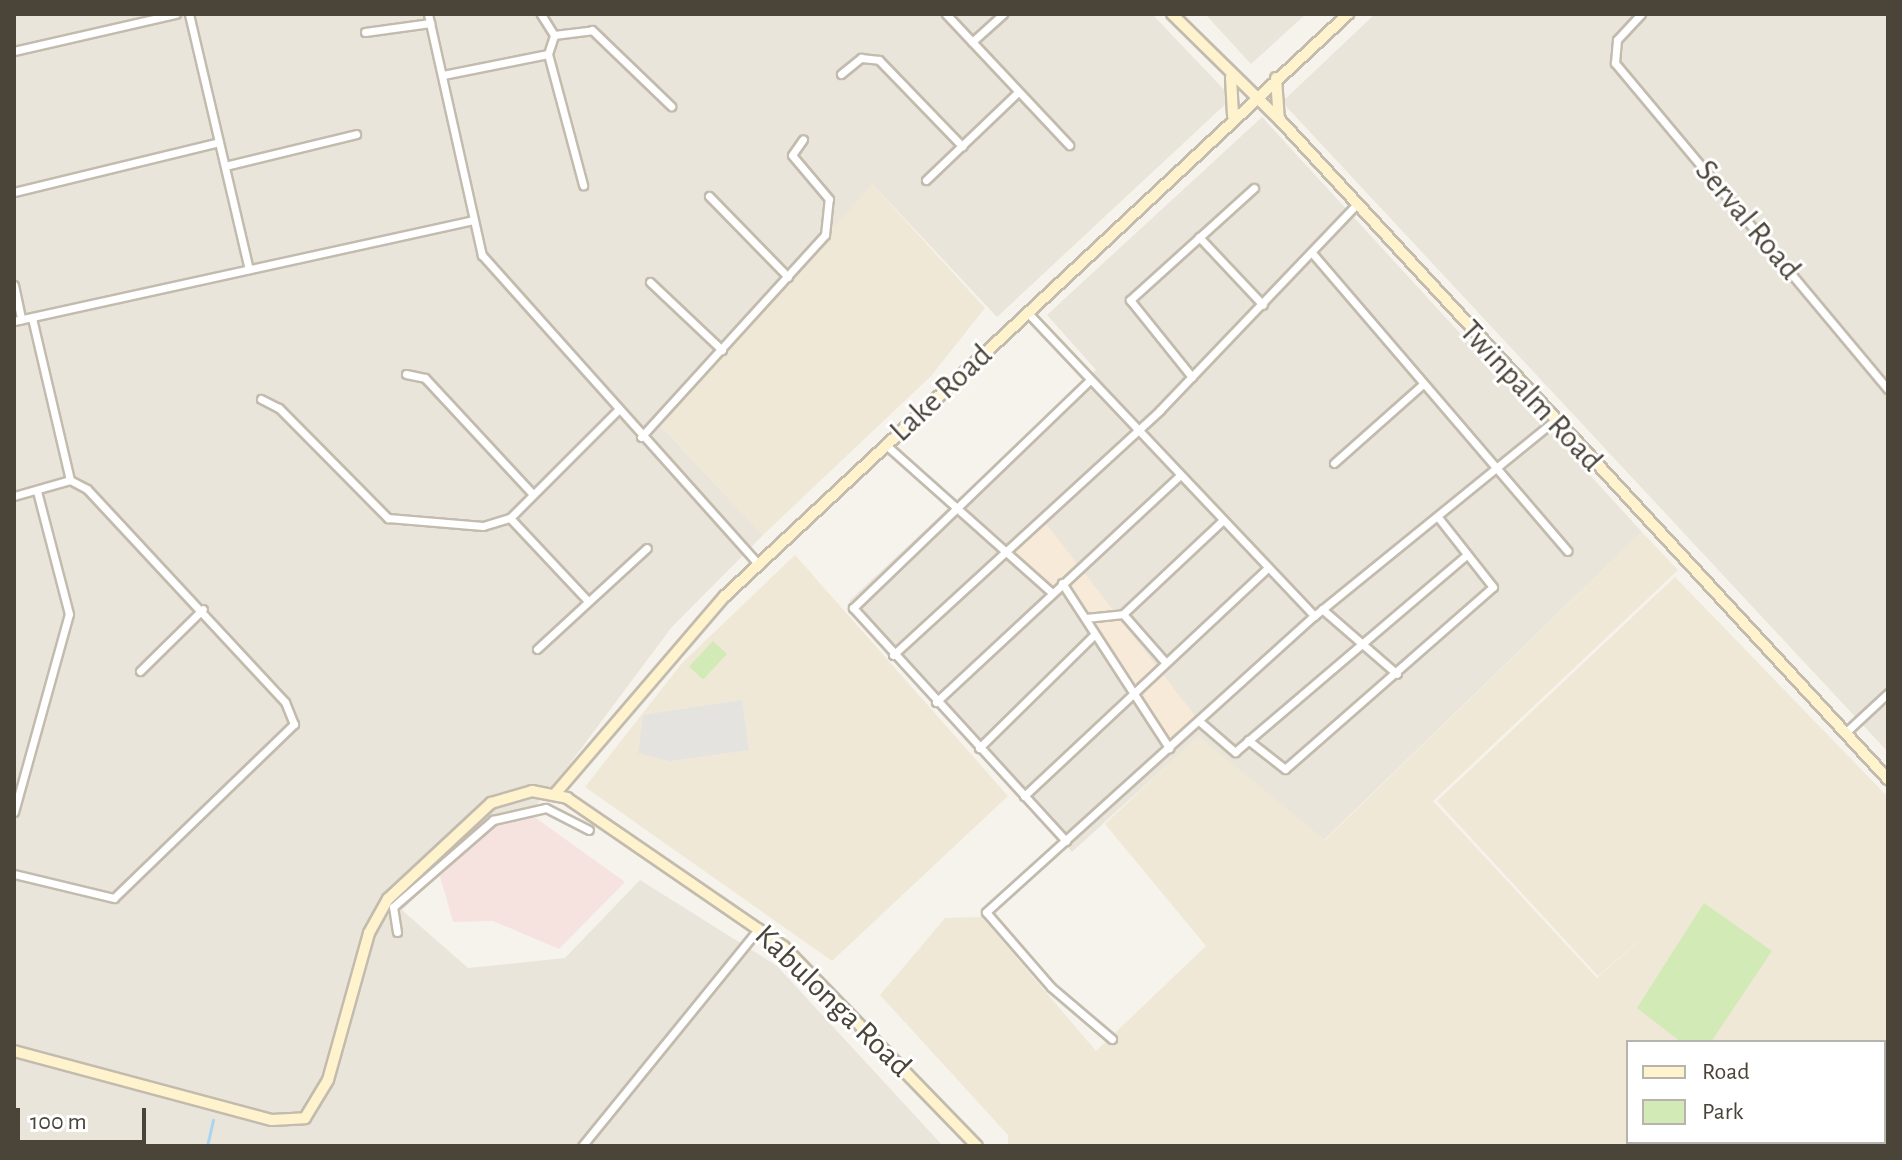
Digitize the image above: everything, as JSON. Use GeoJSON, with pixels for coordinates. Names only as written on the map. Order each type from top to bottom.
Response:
{"type":"FeatureCollection","features":[{"type":"Feature","properties":{"kind":"main road","name":"Twinpalm Road"},"geometry":{"type":"LineString","coordinates":[[1172,14],[1230,75],[1280,120],[1888,779]]}},
{"type":"Feature","properties":{"kind":"main road","name":"Lake Road"},"geometry":{"type":"LineString","coordinates":[[555,794],[655,670],[759,565],[1232,118],[1348,14]]}},
{"type":"Feature","properties":{"kind":"main road"},"geometry":{"type":"LineString","coordinates":[[1230,75],[1236,96],[1232,118]]}},
{"type":"Feature","properties":{"kind":"main road"},"geometry":{"type":"LineString","coordinates":[[1277,76],[1280,120]]}},
{"type":"Feature","properties":{"kind":"main road"},"geometry":{"type":"LineString","coordinates":[[14,1051],[272,1120],[305,1118],[322,1096],[369,933],[388,899],[500,797],[555,794]]}},
{"type":"Feature","properties":{"kind":"main road","name":"Kabulonga Road"},"geometry":{"type":"LineString","coordinates":[[555,794],[759,928],[837,996],[977,1146]]}},
{"type":"Feature","properties":{"kind":"street"},"geometry":{"type":"LineString","coordinates":[[14,51],[176,14]]}},
{"type":"Feature","properties":{"kind":"street"},"geometry":{"type":"LineString","coordinates":[[189,14],[249,269]]}},
{"type":"Feature","properties":{"kind":"street"},"geometry":{"type":"LineString","coordinates":[[541,14],[554,35],[548,54],[583,185]]}},
{"type":"Feature","properties":{"kind":"street"},"geometry":{"type":"LineString","coordinates":[[946,14],[1069,145]]}},
{"type":"Feature","properties":{"kind":"street"},"geometry":{"type":"LineString","coordinates":[[972,42],[1003,14]]}},
{"type":"Feature","properties":{"kind":"street","name":"Serval Road"},"geometry":{"type":"LineString","coordinates":[[1641,14],[1613,50],[1626,79],[1888,389]]}},
{"type":"Feature","properties":{"kind":"street"},"geometry":{"type":"LineString","coordinates":[[365,32],[429,18],[473,220],[495,276],[759,565]]}},
{"type":"Feature","properties":{"kind":"street"},"geometry":{"type":"LineString","coordinates":[[554,35],[592,30],[671,106]]}},
{"type":"Feature","properties":{"kind":"street"},"geometry":{"type":"LineString","coordinates":[[443,75],[548,54]]}},
{"type":"Feature","properties":{"kind":"street"},"geometry":{"type":"LineString","coordinates":[[841,74],[861,58],[879,60],[962,146]]}},
{"type":"Feature","properties":{"kind":"street"},"geometry":{"type":"LineString","coordinates":[[926,180],[1018,92]]}},
{"type":"Feature","properties":{"kind":"street"},"geometry":{"type":"LineString","coordinates":[[225,166],[356,134]]}},
{"type":"Feature","properties":{"kind":"street"},"geometry":{"type":"LineString","coordinates":[[641,437],[788,277],[830,221],[820,184],[793,160],[803,139]]}},
{"type":"Feature","properties":{"kind":"street"},"geometry":{"type":"LineString","coordinates":[[14,192],[219,142]]}},
{"type":"Feature","properties":{"kind":"street"},"geometry":{"type":"LineString","coordinates":[[1192,377],[1130,302],[1254,188]]}},
{"type":"Feature","properties":{"kind":"street"},"geometry":{"type":"LineString","coordinates":[[709,196],[788,277]]}},
{"type":"Feature","properties":{"kind":"street"},"geometry":{"type":"LineString","coordinates":[[893,655],[1192,377],[1313,254],[1356,205]]}},
{"type":"Feature","properties":{"kind":"street"},"geometry":{"type":"LineString","coordinates":[[14,285],[18,320],[473,220]]}},
{"type":"Feature","properties":{"kind":"street"},"geometry":{"type":"LineString","coordinates":[[1199,237],[1263,305]]}},
{"type":"Feature","properties":{"kind":"street"},"geometry":{"type":"LineString","coordinates":[[1313,254],[1568,551]]}},
{"type":"Feature","properties":{"kind":"street"},"geometry":{"type":"LineString","coordinates":[[650,282],[722,350]]}},
{"type":"Feature","properties":{"kind":"street"},"geometry":{"type":"LineString","coordinates":[[1026,312],[1314,616]]}},
{"type":"Feature","properties":{"kind":"street"},"geometry":{"type":"LineString","coordinates":[[32,318],[70,480]]}},
{"type":"Feature","properties":{"kind":"street"},"geometry":{"type":"LineString","coordinates":[[406,374],[425,378],[532,493]]}},
{"type":"Feature","properties":{"kind":"street"},"geometry":{"type":"LineString","coordinates":[[1066,841],[853,608],[1089,381]]}},
{"type":"Feature","properties":{"kind":"street"},"geometry":{"type":"LineString","coordinates":[[1334,463],[1423,384]]}},
{"type":"Feature","properties":{"kind":"street"},"geometry":{"type":"LineString","coordinates":[[261,399],[279,408],[388,518],[483,526],[510,518],[618,410]]}},
{"type":"Feature","properties":{"kind":"street"},"geometry":{"type":"LineString","coordinates":[[1112,1039],[985,917],[1322,609],[1555,420]]}},
{"type":"Feature","properties":{"kind":"street"},"geometry":{"type":"LineString","coordinates":[[886,445],[956,511],[1052,593]]}},
{"type":"Feature","properties":{"kind":"street"},"geometry":{"type":"LineString","coordinates":[[936,702],[1179,476]]}},
{"type":"Feature","properties":{"kind":"street"},"geometry":{"type":"LineString","coordinates":[[14,496],[70,480],[87,489],[203,609],[293,715],[290,731],[114,898],[14,874]]}},
{"type":"Feature","properties":{"kind":"street"},"geometry":{"type":"LineString","coordinates":[[14,812],[69,614],[37,491]]}},
{"type":"Feature","properties":{"kind":"street"},"geometry":{"type":"LineString","coordinates":[[1248,740],[1285,769],[1493,587],[1464,557],[1438,517]]}},
{"type":"Feature","properties":{"kind":"street"},"geometry":{"type":"LineString","coordinates":[[510,518],[588,601]]}},
{"type":"Feature","properties":{"kind":"street"},"geometry":{"type":"LineString","coordinates":[[1086,618],[1123,614],[1222,521]]}},
{"type":"Feature","properties":{"kind":"street"},"geometry":{"type":"LineString","coordinates":[[537,649],[647,548]]}},
{"type":"Feature","properties":{"kind":"street"},"geometry":{"type":"LineString","coordinates":[[1199,721],[1232,752],[1464,557]]}},
{"type":"Feature","properties":{"kind":"street"},"geometry":{"type":"LineString","coordinates":[[1024,796],[1268,568]]}},
{"type":"Feature","properties":{"kind":"street"},"geometry":{"type":"LineString","coordinates":[[1062,583],[1086,618],[1093,636],[1135,690],[1169,748]]}},
{"type":"Feature","properties":{"kind":"street"},"geometry":{"type":"LineString","coordinates":[[140,671],[203,609]]}},
{"type":"Feature","properties":{"kind":"street"},"geometry":{"type":"LineString","coordinates":[[1322,609],[1365,642],[1397,674]]}},
{"type":"Feature","properties":{"kind":"street"},"geometry":{"type":"LineString","coordinates":[[1123,614],[1165,662]]}},
{"type":"Feature","properties":{"kind":"street"},"geometry":{"type":"LineString","coordinates":[[979,748],[1093,636]]}},
{"type":"Feature","properties":{"kind":"street"},"geometry":{"type":"LineString","coordinates":[[1845,733],[1888,693]]}},
{"type":"Feature","properties":{"kind":"street"},"geometry":{"type":"LineString","coordinates":[[397,932],[393,907],[493,820],[546,808],[589,830]]}},
{"type":"Feature","properties":{"kind":"street"},"geometry":{"type":"LineString","coordinates":[[582,1146],[759,928]]}},
{"type":"Feature","properties":{"kind":"shaded area"},"geometry":{"type":"Polygon","coordinates":[[[14,14],[1152,14],[1232,98],[997,317],[873,185],[660,425],[763,535],[671,628],[548,793],[534,807],[500,815],[402,910],[468,968],[565,958],[640,880],[777,966],[943,1146],[14,1146],[14,14]]]}},
{"type":"Feature","properties":{"kind":"shaded area"},"geometry":{"type":"Polygon","coordinates":[[[1205,14],[1306,14],[1251,64],[1205,14]]]}},
{"type":"Feature","properties":{"kind":"shaded area"},"geometry":{"type":"Polygon","coordinates":[[[1375,14],[1888,14],[1888,752],[1282,102],[1375,14]]]}},
{"type":"Feature","properties":{"kind":"shaded area"},"geometry":{"type":"Polygon","coordinates":[[[1262,117],[1642,532],[1324,840],[1198,737],[1072,852],[849,601],[1096,370],[1047,315],[1262,117]]]}},
{"type":"Feature","properties":{"kind":"shaded area"},"geometry":{"type":"Polygon","coordinates":[[[872,184],[985,308],[931,376],[763,535],[660,425],[872,184]]]}},
{"type":"Feature","properties":{"kind":"shaded area"},"geometry":{"type":"Polygon","coordinates":[[[1041,517],[1199,721],[1169,748],[1062,584],[1052,593],[1005,552],[1041,517]]]}},
{"type":"Feature","properties":{"kind":"shaded area"},"geometry":{"type":"Polygon","coordinates":[[[1642,532],[1678,570],[1433,801],[1597,978],[1658,924],[1598,976],[1437,801],[1675,577],[1888,797],[1888,1146],[1008,1146],[1008,1135],[880,995],[945,918],[982,917],[1096,1051],[1206,946],[1105,824],[1198,736],[1325,840],[1642,532]]]}},
{"type":"Feature","properties":{"kind":"shaded area"},"geometry":{"type":"Polygon","coordinates":[[[795,555],[1008,796],[832,961],[585,787],[682,663],[795,555]]]}},
{"type":"Feature","properties":{"kind":"shaded area"},"geometry":{"type":"Polygon","coordinates":[[[742,700],[749,750],[670,761],[638,753],[643,715],[742,700]]]}},
{"type":"Feature","properties":{"kind":"shaded area"},"geometry":{"type":"Polygon","coordinates":[[[533,816],[625,882],[559,949],[493,921],[453,922],[440,876],[500,821],[533,816]]]}},
{"type":"Feature","properties":{"kind":"green space"},"geometry":{"type":"Polygon","coordinates":[[[713,641],[727,654],[703,680],[689,667],[713,641]]]}},
{"type":"Feature","properties":{"kind":"green space"},"geometry":{"type":"Polygon","coordinates":[[[1704,903],[1772,951],[1712,1040],[1678,1040],[1637,1008],[1704,903]]]}},
{"type":"Feature","properties":{"kind":"waterway"},"geometry":{"type":"LineString","coordinates":[[207,1146],[213,1120]]}}]}
